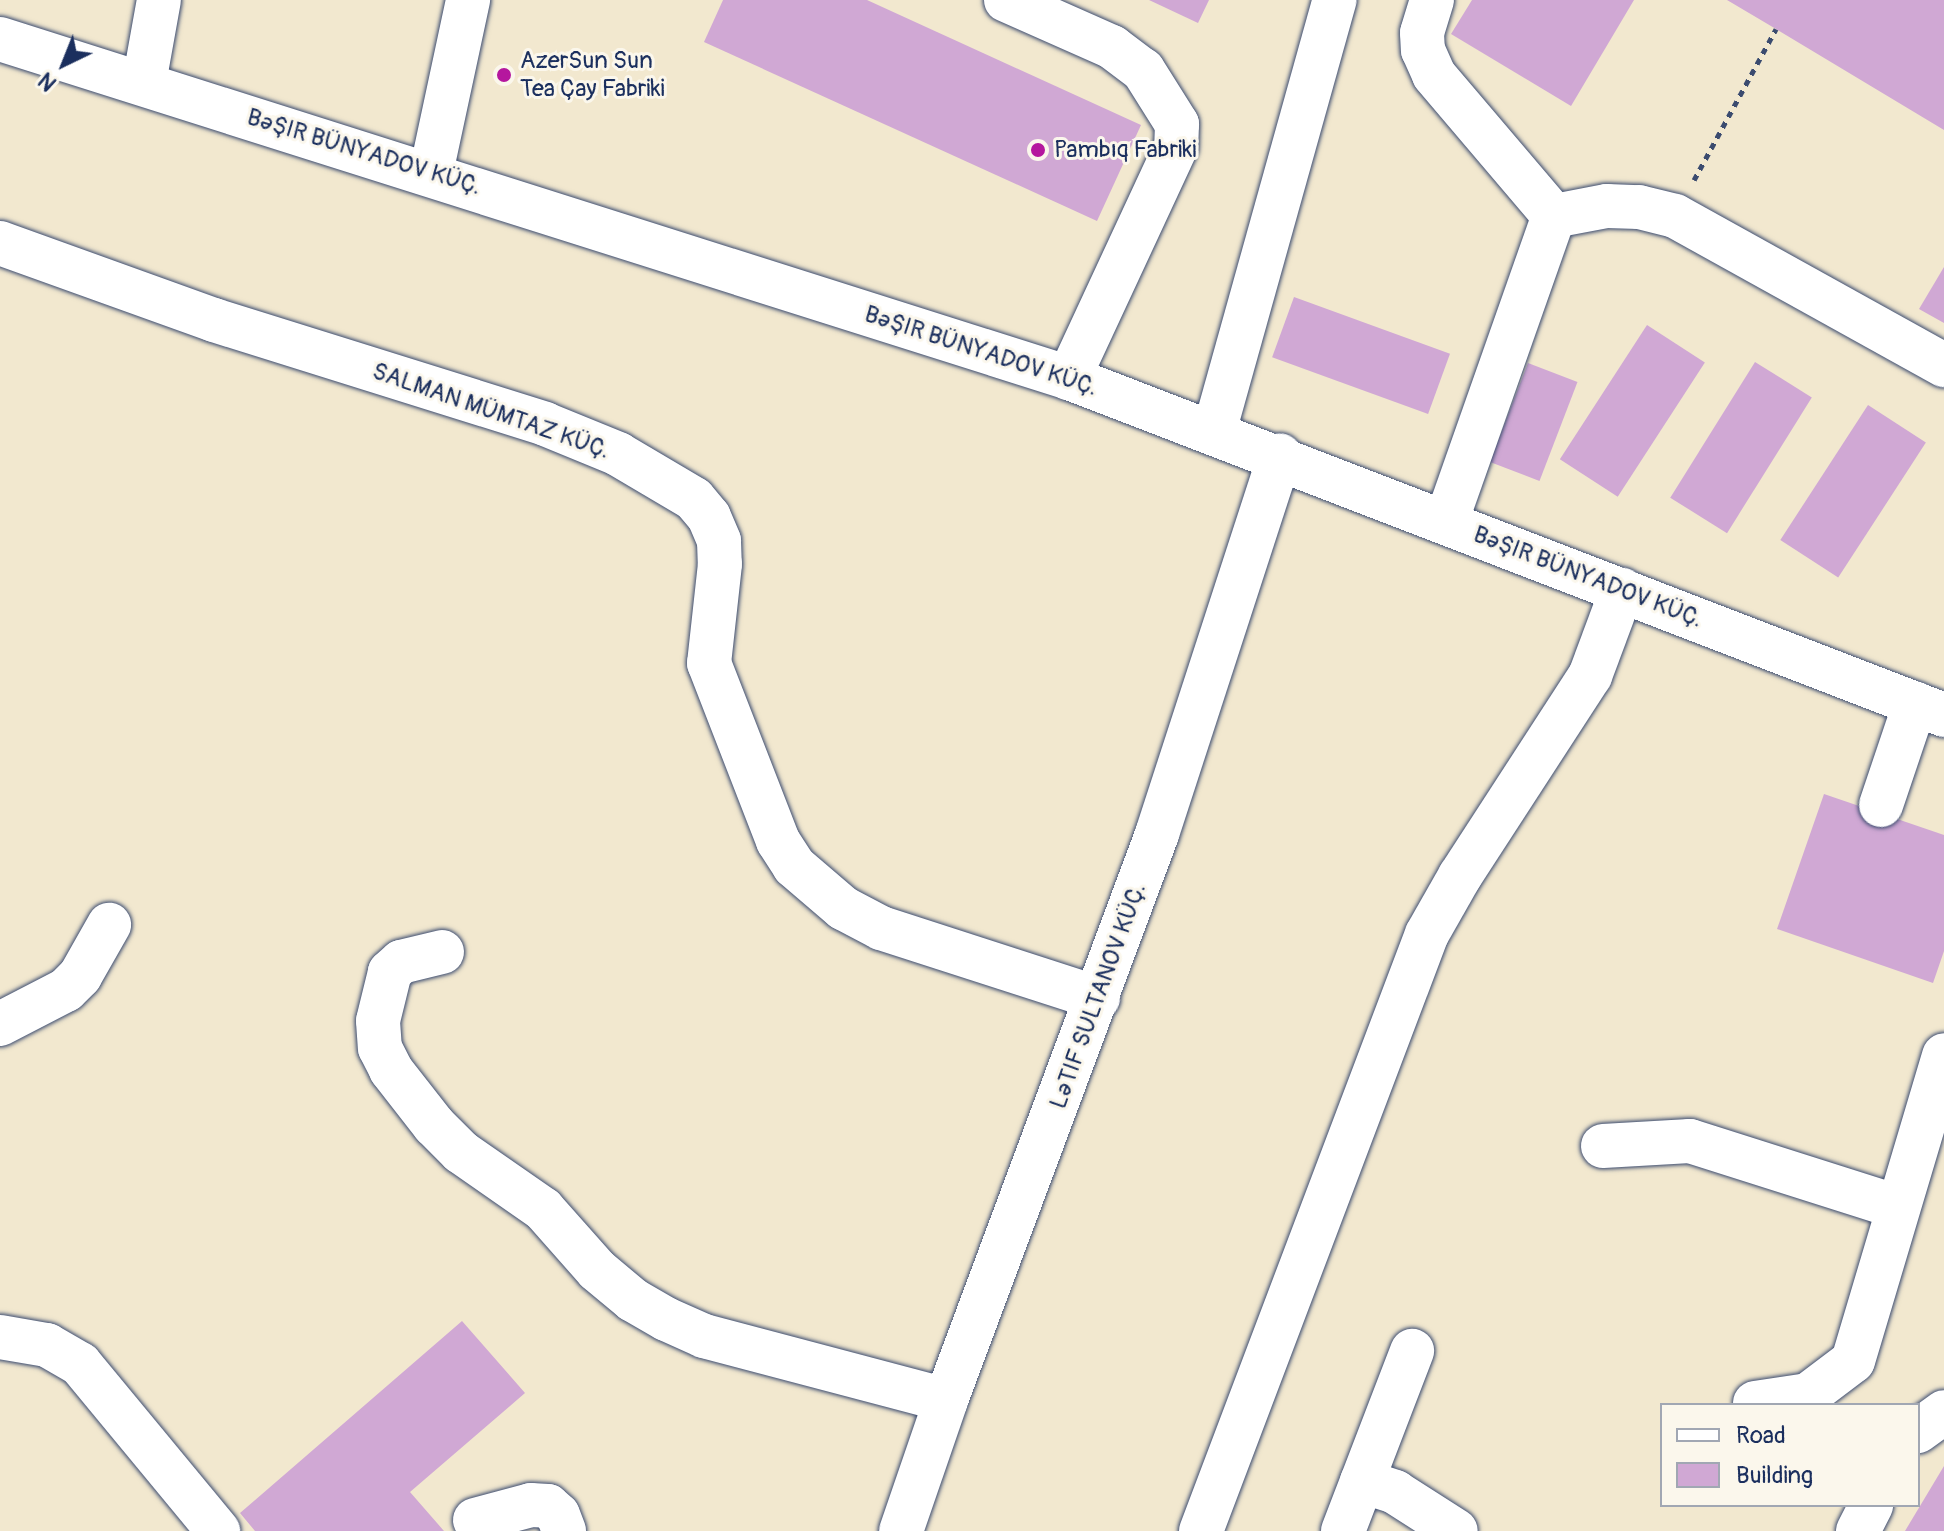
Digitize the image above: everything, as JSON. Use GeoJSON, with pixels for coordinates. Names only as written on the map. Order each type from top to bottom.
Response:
{"type":"FeatureCollection","features":[{"type":"Feature","properties":{"kind":"street"},"geometry":{"type":"LineString","coordinates":[[144,83],[159,0]]}},
{"type":"Feature","properties":{"kind":"street"},"geometry":{"type":"LineString","coordinates":[[431,173],[468,0]]}},
{"type":"Feature","properties":{"kind":"street"},"geometry":{"type":"LineString","coordinates":[[1006,0],[1112,47],[1133,62],[1161,93],[1177,124],[1176,147],[1069,378]]}},
{"type":"Feature","properties":{"kind":"street"},"geometry":{"type":"LineString","coordinates":[[1214,432],[1335,0]]}},
{"type":"Feature","properties":{"kind":"street"},"geometry":{"type":"LineString","coordinates":[[1432,0],[1422,33],[1423,50],[1434,75],[1554,216]]}},
{"type":"Feature","properties":{"kind":"street","name":"BƏŞIR BÜNYADOV KÜÇ."},"geometry":{"type":"LineString","coordinates":[[0,39],[431,173],[1069,378],[1280,456],[1929,710]]}},
{"type":"Feature","properties":{"kind":"street"},"geometry":{"type":"LineString","coordinates":[[1554,216],[1607,206],[1639,207],[1675,216],[1944,365]]}},
{"type":"Feature","properties":{"kind":"street"},"geometry":{"type":"LineString","coordinates":[[1446,522],[1554,216]]}},
{"type":"Feature","properties":{"kind":"street","name":"SALMAN MÜMTAZ KÜÇ."},"geometry":{"type":"LineString","coordinates":[[0,243],[214,320],[545,424],[618,454],[694,499],[709,517],[719,541],[720,564],[709,663],[778,841],[794,866],[843,908],[881,928],[1098,998]]}},
{"type":"Feature","properties":{"kind":"street","name":"LƏTIF SULTANOV KÜÇ."},"geometry":{"type":"LineString","coordinates":[[901,1531],[946,1400],[1162,820],[1280,456]]}},
{"type":"Feature","properties":{"kind":"street"},"geometry":{"type":"LineString","coordinates":[[1201,1531],[1427,934],[1460,876],[1590,676],[1622,590]]}},
{"type":"Feature","properties":{"kind":"street"},"geometry":{"type":"LineString","coordinates":[[1881,805],[1929,710]]}},
{"type":"Feature","properties":{"kind":"street"},"geometry":{"type":"LineString","coordinates":[[0,1024],[66,990],[80,976],[109,925]]}},
{"type":"Feature","properties":{"kind":"street"},"geometry":{"type":"LineString","coordinates":[[442,952],[401,962],[390,972],[378,1021],[380,1048],[391,1070],[434,1125],[461,1152],[543,1209],[597,1270],[633,1300],[666,1319],[704,1336],[946,1400]]}},
{"type":"Feature","properties":{"kind":"street"},"geometry":{"type":"LineString","coordinates":[[1755,1403],[1808,1395],[1853,1361],[1944,1055]]}},
{"type":"Feature","properties":{"kind":"street"},"geometry":{"type":"LineString","coordinates":[[1603,1146],[1690,1141],[1898,1207]]}},
{"type":"Feature","properties":{"kind":"street"},"geometry":{"type":"LineString","coordinates":[[0,1337],[47,1345],[80,1364],[218,1531]]}},
{"type":"Feature","properties":{"kind":"street"},"geometry":{"type":"LineString","coordinates":[[1343,1531],[1412,1351]]}},
{"type":"Feature","properties":{"kind":"street"},"geometry":{"type":"LineString","coordinates":[[1920,1430],[1944,1412]]}},
{"type":"Feature","properties":{"kind":"street"},"geometry":{"type":"LineString","coordinates":[[1362,1481],[1395,1492],[1456,1531]]}},
{"type":"Feature","properties":{"kind":"street"},"geometry":{"type":"LineString","coordinates":[[475,1520],[531,1505],[548,1506],[558,1515],[564,1531]]}},
{"type":"Feature","properties":{"kind":"street"},"geometry":{"type":"LineString","coordinates":[[1858,1531],[1870,1507]]}},
{"type":"Feature","properties":{"kind":"path"},"geometry":{"type":"LineString","coordinates":[[1675,216],[1776,29]]}},
{"type":"Feature","properties":{"kind":"building"},"geometry":{"type":"Polygon","coordinates":[[[723,0],[867,0],[1141,125],[1097,221],[704,42],[723,0]]]}},
{"type":"Feature","properties":{"kind":"building"},"geometry":{"type":"Polygon","coordinates":[[[1149,0],[1209,0],[1198,23],[1149,0]]]}},
{"type":"Feature","properties":{"kind":"building"},"geometry":{"type":"Polygon","coordinates":[[[1472,0],[1634,0],[1571,106],[1451,34],[1472,0]]]}},
{"type":"Feature","properties":{"kind":"building"},"geometry":{"type":"Polygon","coordinates":[[[1727,0],[1944,0],[1944,130],[1776,29],[1727,0]]]}},
{"type":"Feature","properties":{"kind":"building"},"geometry":{"type":"Polygon","coordinates":[[[1944,267],[1944,323],[1919,309],[1944,267]]]}},
{"type":"Feature","properties":{"kind":"building"},"geometry":{"type":"Polygon","coordinates":[[[1294,297],[1450,354],[1428,414],[1272,357],[1294,297]]]}},
{"type":"Feature","properties":{"kind":"building"},"geometry":{"type":"Polygon","coordinates":[[[1647,325],[1705,363],[1618,497],[1560,459],[1647,325]]]}},
{"type":"Feature","properties":{"kind":"building"},"geometry":{"type":"Polygon","coordinates":[[[1755,362],[1812,398],[1727,533],[1670,498],[1755,362]]]}},
{"type":"Feature","properties":{"kind":"building"},"geometry":{"type":"Polygon","coordinates":[[[1528,363],[1577,382],[1539,481],[1490,462],[1528,363]]]}},
{"type":"Feature","properties":{"kind":"building"},"geometry":{"type":"Polygon","coordinates":[[[1868,405],[1926,443],[1838,578],[1780,540],[1868,405]]]}},
{"type":"Feature","properties":{"kind":"building"},"geometry":{"type":"Polygon","coordinates":[[[1824,794],[1944,835],[1944,951],[1933,983],[1777,929],[1824,794]]]}},
{"type":"Feature","properties":{"kind":"building"},"geometry":{"type":"Polygon","coordinates":[[[462,1321],[525,1393],[410,1492],[444,1531],[255,1531],[240,1513],[462,1321]]]}},
{"type":"Feature","properties":{"kind":"building"},"geometry":{"type":"Polygon","coordinates":[[[1944,1466],[1944,1531],[1905,1531],[1944,1466]]]}},
{"type":"Feature","properties":{"kind":"place","name":"AzerSun Sun Tea Çay Fabriki"},"geometry":{"type":"Point","coordinates":[504,75]}},
{"type":"Feature","properties":{"kind":"place","name":"Pambıq Fabriki"},"geometry":{"type":"Point","coordinates":[1038,150]}}]}
